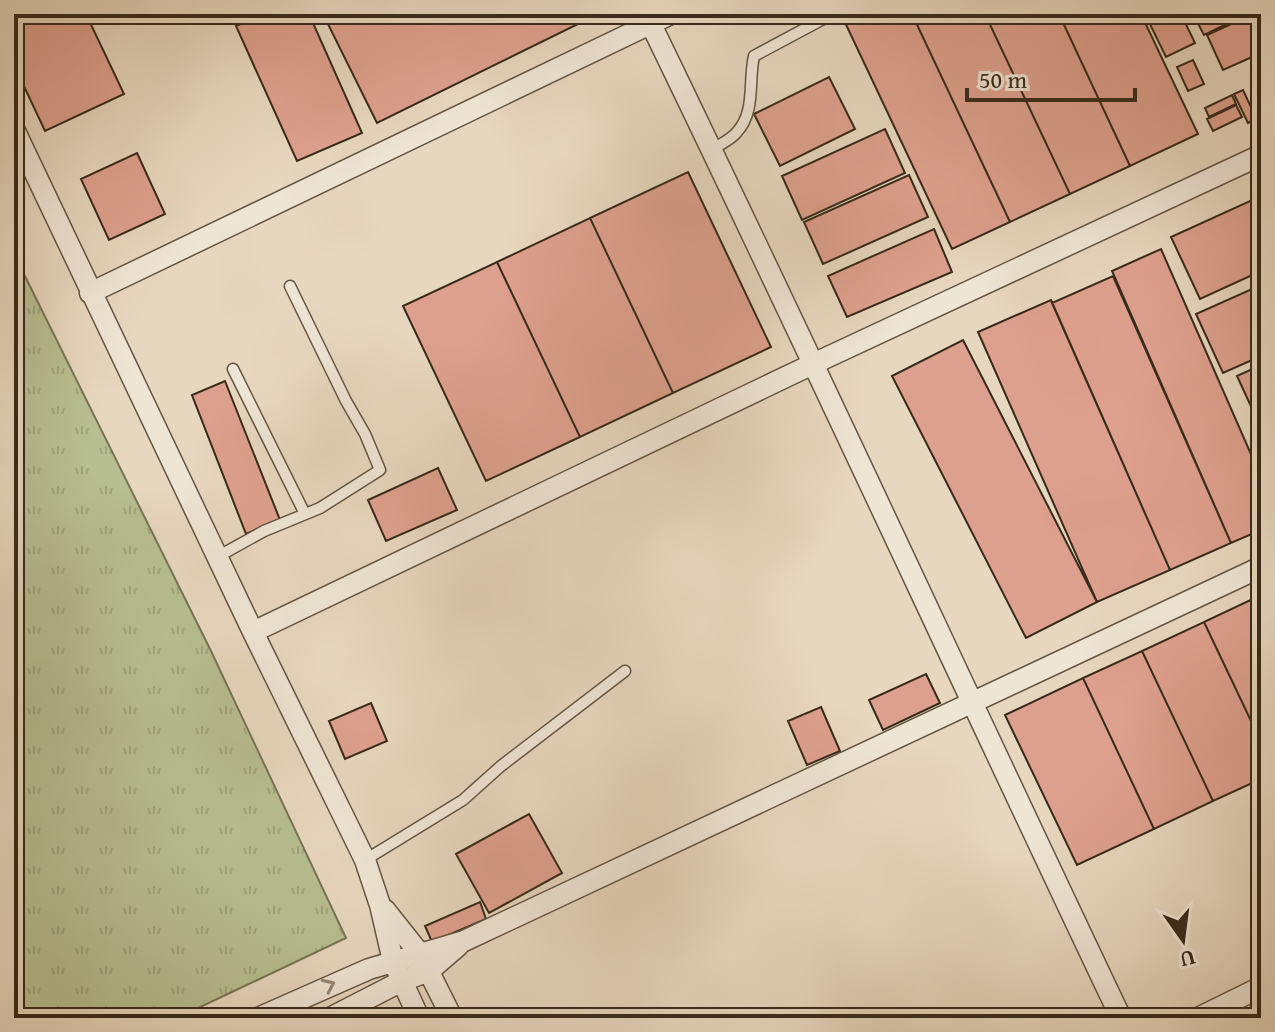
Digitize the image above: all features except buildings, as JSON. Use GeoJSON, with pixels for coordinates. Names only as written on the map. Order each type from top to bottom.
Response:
{"type":"FeatureCollection","features":[{"type":"Feature","properties":{"kind":"street"},"geometry":{"type":"LineString","coordinates":[[90,293],[648,19],[671,14]]}},
{"type":"Feature","properties":{"kind":"street"},"geometry":{"type":"LineString","coordinates":[[648,19],[815,363],[971,703],[1121,1018]]}},
{"type":"Feature","properties":{"kind":"street"},"geometry":{"type":"LineString","coordinates":[[14,129],[90,293],[365,860],[380,905],[393,961],[419,1018]]}},
{"type":"Feature","properties":{"kind":"street"},"geometry":{"type":"LineString","coordinates":[[253,632],[815,363],[1261,155]]}},
{"type":"Feature","properties":{"kind":"street"},"geometry":{"type":"LineString","coordinates":[[330,1018],[402,981],[425,962],[464,941],[1261,567]]}},
{"type":"Feature","properties":{"kind":"street"},"geometry":{"type":"LineString","coordinates":[[380,905],[425,962],[452,1018]]}},
{"type":"Feature","properties":{"kind":"street"},"geometry":{"type":"LineString","coordinates":[[258,1018],[342,979],[393,961],[425,962]]}},
{"type":"Feature","properties":{"kind":"street"},"geometry":{"type":"LineString","coordinates":[[1198,1018],[1261,987]]}},
{"type":"Feature","properties":{"kind":"lane"},"geometry":{"type":"LineString","coordinates":[[710,151],[737,134],[749,113],[754,56],[825,18]]}},
{"type":"Feature","properties":{"kind":"lane"},"geometry":{"type":"LineString","coordinates":[[217,557],[264,531],[305,514],[379,473],[381,467],[290,286]]}},
{"type":"Feature","properties":{"kind":"lane"},"geometry":{"type":"LineString","coordinates":[[233,369],[305,514]]}},
{"type":"Feature","properties":{"kind":"lane"},"geometry":{"type":"LineString","coordinates":[[365,860],[463,800],[501,766],[625,671]]}},
{"type":"Feature","properties":{"kind":"green space"},"geometry":{"type":"Polygon","coordinates":[[[14,254],[210,649],[346,938],[177,1018],[14,1018],[14,254]]]}}]}
